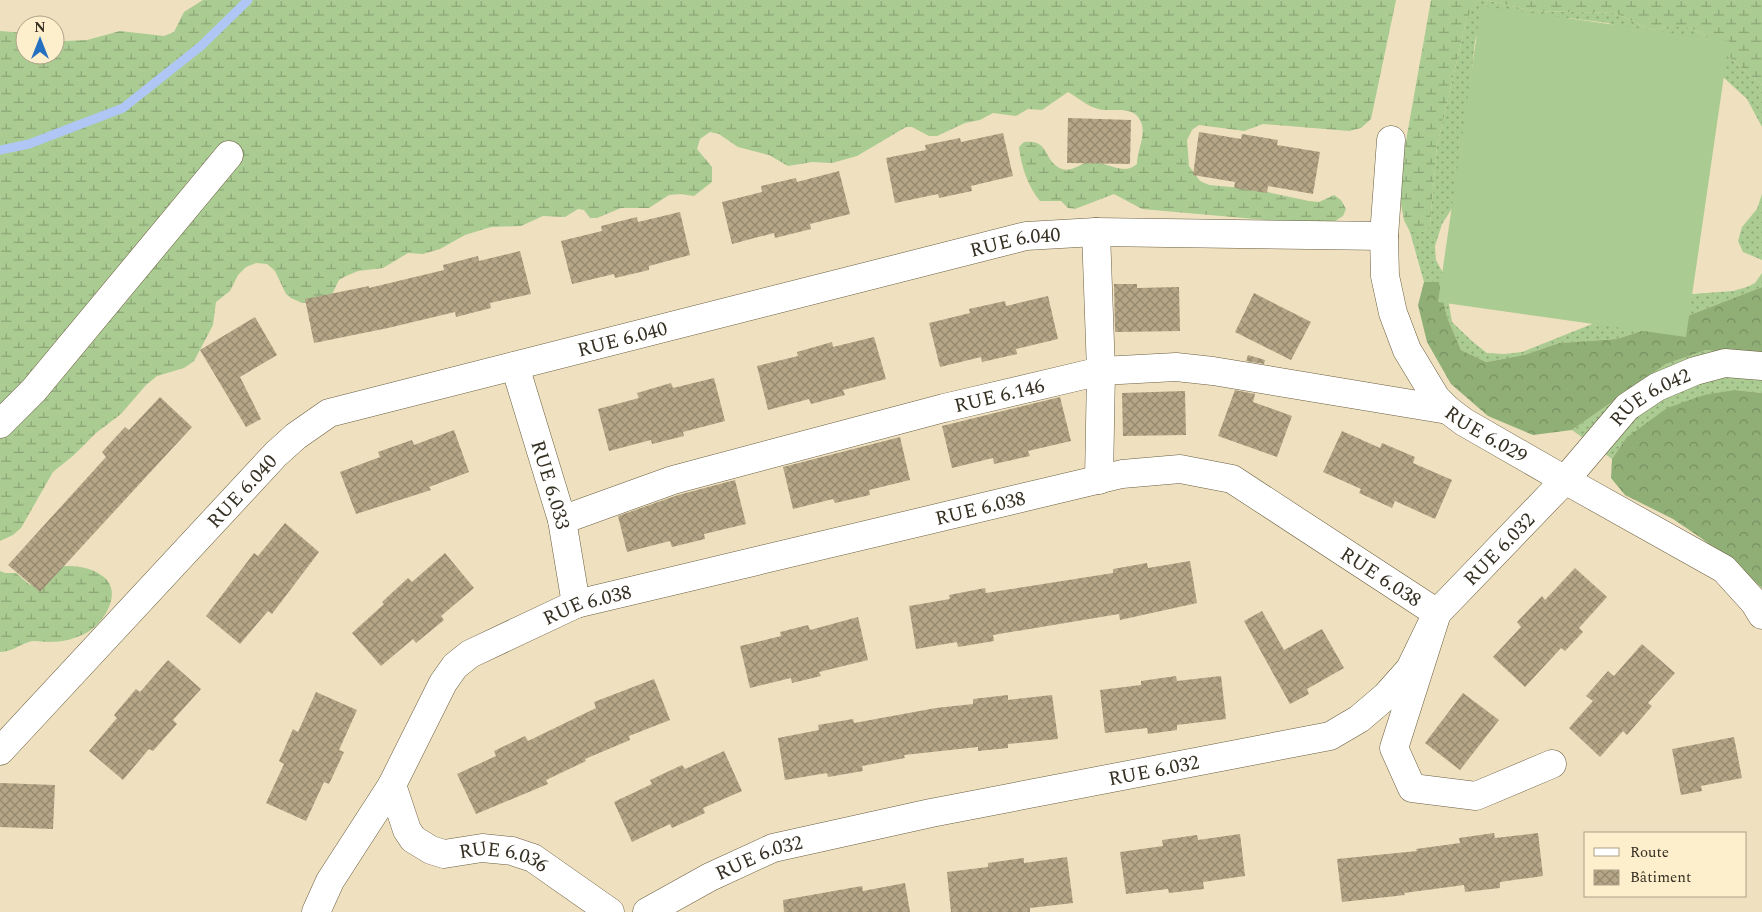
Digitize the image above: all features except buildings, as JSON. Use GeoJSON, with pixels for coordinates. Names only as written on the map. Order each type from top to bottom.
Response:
{"type":"FeatureCollection","features":[{"type":"Feature","properties":{"kind":"street","name":"RUE 6.029"},"geometry":{"type":"LineString","coordinates":[[1391,140],[1384,236],[1385,276],[1393,313],[1403,341],[1436,398],[1464,422],[1724,569],[1754,602],[1762,615]]}},
{"type":"Feature","properties":{"kind":"street"},"geometry":{"type":"LineString","coordinates":[[0,424],[34,390],[229,155]]}},
{"type":"Feature","properties":{"kind":"street","name":"RUE 6.040"},"geometry":{"type":"LineString","coordinates":[[0,751],[276,454],[296,436],[329,413],[1026,236],[1096,232],[1384,236]]}},
{"type":"Feature","properties":{"kind":"street"},"geometry":{"type":"LineString","coordinates":[[1096,232],[1101,371],[1098,480]]}},
{"type":"Feature","properties":{"kind":"street","name":"RUE 6.042"},"geometry":{"type":"LineString","coordinates":[[1565,480],[1627,407],[1657,387],[1695,371],[1726,363],[1762,366]]}},
{"type":"Feature","properties":{"kind":"street","name":"RUE 6.033"},"geometry":{"type":"LineString","coordinates":[[516,366],[562,520],[576,604]]}},
{"type":"Feature","properties":{"kind":"street","name":"RUE 6.146"},"geometry":{"type":"LineString","coordinates":[[562,520],[673,480],[944,408],[1101,371],[1176,367],[1213,371],[1448,410]]}},
{"type":"Feature","properties":{"kind":"street","name":"RUE 6.038"},"geometry":{"type":"LineString","coordinates":[[316,912],[330,881],[392,785],[443,683],[455,666],[470,654],[576,604],[1122,474],[1180,469],[1232,479],[1437,613],[1394,748],[1412,788],[1476,796],[1552,764]]}},
{"type":"Feature","properties":{"kind":"street","name":"RUE 6.032"},"geometry":{"type":"LineString","coordinates":[[647,912],[710,877],[773,848],[931,813],[1330,736],[1359,719],[1386,696],[1410,669],[1437,613],[1565,480]]}},
{"type":"Feature","properties":{"kind":"street","name":"RUE 6.036"},"geometry":{"type":"LineString","coordinates":[[392,785],[406,830],[413,839],[431,850],[444,854],[482,848],[512,851],[533,858],[610,912]]}},
{"type":"Feature","properties":{"kind":"green space"},"geometry":{"type":"Polygon","coordinates":[[[203,0],[1396,0],[1371,119],[1361,128],[1349,131],[1263,124],[1244,131],[1199,125],[1192,130],[1187,140],[1189,166],[1200,181],[1209,185],[1253,189],[1309,201],[1319,202],[1334,195],[1341,200],[1346,209],[1343,216],[1335,221],[1311,224],[1142,209],[1114,194],[1075,209],[1068,208],[1061,201],[1040,201],[1023,169],[1019,147],[1024,142],[1039,144],[1043,147],[1051,161],[1066,170],[1088,162],[1120,169],[1132,168],[1137,164],[1143,130],[1139,118],[1134,113],[1128,111],[1095,108],[1068,92],[1042,110],[1028,109],[1016,116],[993,113],[980,120],[965,123],[937,136],[929,136],[912,127],[906,127],[857,156],[832,163],[812,162],[788,166],[769,155],[738,147],[719,134],[710,132],[700,139],[697,149],[712,167],[712,182],[694,196],[669,195],[649,208],[621,208],[597,218],[590,218],[584,210],[578,209],[565,217],[543,216],[521,226],[491,227],[465,235],[440,249],[423,254],[408,253],[383,268],[358,271],[344,277],[339,280],[332,294],[315,303],[302,303],[286,294],[275,271],[267,264],[256,263],[246,267],[238,275],[230,291],[216,302],[213,325],[194,361],[184,368],[157,376],[146,385],[121,414],[96,433],[74,455],[53,472],[21,528],[13,535],[0,541],[0,31],[15,32],[15,65],[65,65],[65,41],[87,40],[120,31],[164,36],[174,32],[184,12],[203,0]]]}},
{"type":"Feature","properties":{"kind":"green space"},"geometry":{"type":"Polygon","coordinates":[[[1431,0],[1478,0],[1474,2],[1465,26],[1437,146],[1430,224],[1425,232],[1410,232],[1404,220],[1400,199],[1404,152],[1431,0]]]}},
{"type":"Feature","properties":{"kind":"green space"},"geometry":{"type":"Polygon","coordinates":[[[1478,0],[1534,11],[1615,13],[1651,30],[1667,27],[1686,27],[1700,32],[1762,85],[1762,127],[1747,99],[1723,77],[1608,23],[1568,18],[1481,21],[1475,41],[1458,199],[1442,224],[1435,246],[1436,260],[1444,275],[1452,322],[1487,353],[1522,352],[1642,304],[1679,295],[1733,291],[1755,283],[1762,273],[1762,287],[1690,315],[1617,339],[1559,343],[1524,355],[1486,362],[1461,350],[1447,317],[1439,282],[1424,282],[1410,232],[1425,232],[1430,224],[1437,146],[1465,26],[1474,1],[1478,0]]]}},
{"type":"Feature","properties":{"kind":"green space"},"geometry":{"type":"Polygon","coordinates":[[[1485,0],[1762,0],[1762,85],[1700,32],[1686,27],[1667,27],[1651,30],[1615,13],[1534,11],[1485,0]]]}},
{"type":"Feature","properties":{"kind":"green space"},"geometry":{"type":"Polygon","coordinates":[[[1481,6],[1729,41],[1686,337],[1438,302],[1481,6]]]}},
{"type":"Feature","properties":{"kind":"green space"},"geometry":{"type":"Polygon","coordinates":[[[1762,194],[1762,260],[1743,252],[1738,241],[1742,227],[1757,209],[1762,194]]]}},
{"type":"Feature","properties":{"kind":"green space"},"geometry":{"type":"Polygon","coordinates":[[[1424,282],[1439,282],[1447,317],[1461,350],[1486,362],[1524,355],[1559,343],[1617,339],[1690,315],[1762,287],[1762,357],[1706,350],[1666,364],[1572,430],[1533,435],[1488,416],[1451,384],[1427,342],[1418,305],[1424,282]]]}},
{"type":"Feature","properties":{"kind":"green space"},"geometry":{"type":"Polygon","coordinates":[[[1706,350],[1762,357],[1762,393],[1735,390],[1626,438],[1612,459],[1572,430],[1666,364],[1706,350]]]}},
{"type":"Feature","properties":{"kind":"green space"},"geometry":{"type":"Polygon","coordinates":[[[1735,390],[1762,393],[1762,588],[1701,538],[1673,519],[1625,495],[1611,478],[1612,459],[1626,438],[1667,408],[1704,395],[1735,390]]]}},
{"type":"Feature","properties":{"kind":"green space"},"geometry":{"type":"Polygon","coordinates":[[[64,566],[79,567],[97,572],[108,581],[112,596],[110,605],[101,620],[88,632],[74,638],[53,642],[31,641],[8,651],[0,652],[0,571],[16,573],[30,585],[64,566]]]}},
{"type":"Feature","properties":{"kind":"waterway"},"geometry":{"type":"LineString","coordinates":[[0,150],[29,144],[123,108],[201,46],[248,0]]}}]}
